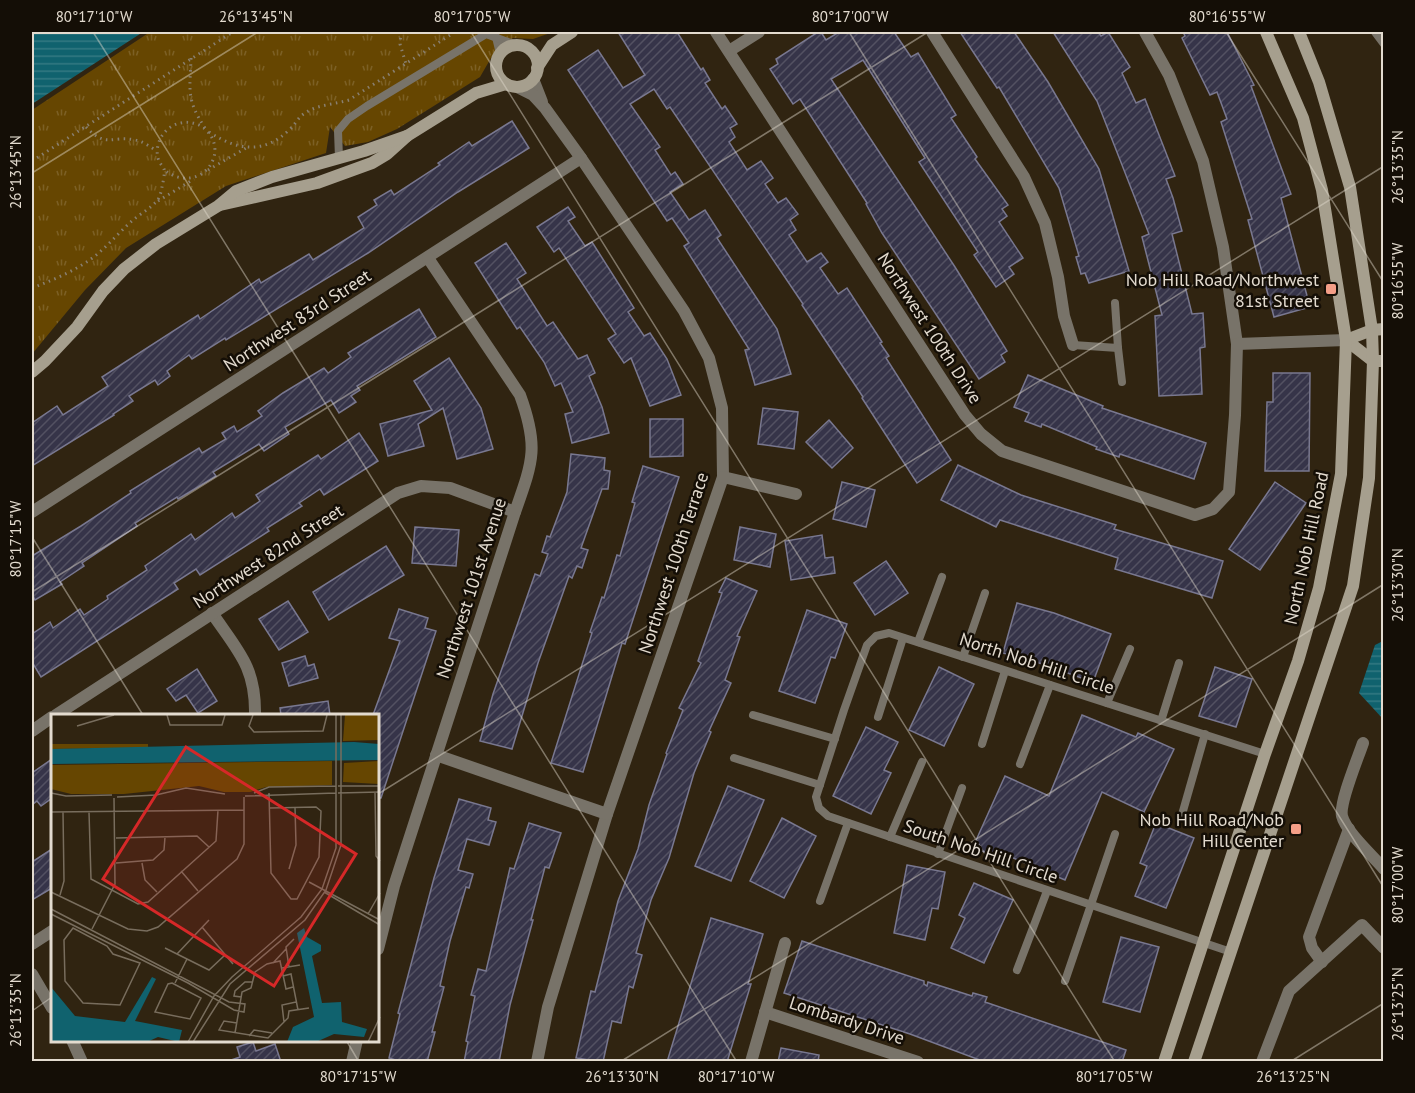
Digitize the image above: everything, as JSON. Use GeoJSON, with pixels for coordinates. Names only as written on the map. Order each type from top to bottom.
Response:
{"type":"FeatureCollection","features":[{"type":"Feature","properties":{"kind":"main road","name":"North Nob Hill Road"},"geometry":{"type":"LineString","coordinates":[[1164,1062],[1265,754],[1298,661],[1319,588],[1341,474],[1346,340],[1322,190],[1303,118],[1266,32]]}},
{"type":"Feature","properties":{"kind":"main road"},"geometry":{"type":"LineString","coordinates":[[1194,1062],[1353,586],[1369,478],[1378,361],[1378,330],[1350,187],[1319,82],[1299,32]]}},
{"type":"Feature","properties":{"kind":"main road"},"geometry":{"type":"LineString","coordinates":[[476,93],[505,49],[524,48],[563,37]]}},
{"type":"Feature","properties":{"kind":"main road"},"geometry":{"type":"LineString","coordinates":[[218,206],[308,185],[372,163],[387,154],[407,136],[476,93],[528,83],[563,37]]}},
{"type":"Feature","properties":{"kind":"main road"},"geometry":{"type":"LineString","coordinates":[[524,48],[537,61],[535,74]]}},
{"type":"Feature","properties":{"kind":"main road"},"geometry":{"type":"LineString","coordinates":[[498,60],[498,76],[511,85]]}},
{"type":"Feature","properties":{"kind":"main road"},"geometry":{"type":"LineString","coordinates":[[32,372],[45,362],[77,327],[103,291],[124,269],[156,244],[218,206],[236,191],[309,165],[339,158],[407,136]]}},
{"type":"Feature","properties":{"kind":"main road"},"geometry":{"type":"LineString","coordinates":[[1346,340],[1378,330]]}},
{"type":"Feature","properties":{"kind":"main road"},"geometry":{"type":"LineString","coordinates":[[1346,340],[1378,361]]}},
{"type":"Feature","properties":{"kind":"street","name":"Northwest 100th Drive"},"geometry":{"type":"LineString","coordinates":[[716,32],[965,415],[981,434],[1002,451],[1195,514],[1213,509],[1229,492],[1235,415],[1237,344]]}},
{"type":"Feature","properties":{"kind":"street"},"geometry":{"type":"LineString","coordinates":[[729,51],[759,32]]}},
{"type":"Feature","properties":{"kind":"street"},"geometry":{"type":"LineString","coordinates":[[932,32],[1018,168],[1040,214],[1058,277],[1064,316],[1073,345]]}},
{"type":"Feature","properties":{"kind":"street"},"geometry":{"type":"LineString","coordinates":[[1145,32],[1169,75],[1203,161],[1223,247],[1237,344],[1346,340]]}},
{"type":"Feature","properties":{"kind":"street","name":"Northwest 100th Terrace"},"geometry":{"type":"LineString","coordinates":[[535,74],[545,108]]}},
{"type":"Feature","properties":{"kind":"street","name":"Northwest 100th Terrace"},"geometry":{"type":"LineString","coordinates":[[511,85],[533,95],[545,108],[684,311],[709,358],[722,408],[723,477],[607,814],[548,1007],[537,1062]]}},
{"type":"Feature","properties":{"kind":"street","name":"Northwest 83rd Street"},"geometry":{"type":"LineString","coordinates":[[32,512],[581,158]]}},
{"type":"Feature","properties":{"kind":"street","name":"Northwest 101st Avenue"},"geometry":{"type":"LineString","coordinates":[[380,941],[394,886],[529,472],[533,448],[529,420],[519,395],[428,258]]}},
{"type":"Feature","properties":{"kind":"street"},"geometry":{"type":"LineString","coordinates":[[723,477],[796,494]]}},
{"type":"Feature","properties":{"kind":"street","name":"Northwest 82nd Street"},"geometry":{"type":"LineString","coordinates":[[57,714],[398,493],[421,486],[450,488],[515,512]]}},
{"type":"Feature","properties":{"kind":"street"},"geometry":{"type":"LineString","coordinates":[[212,613],[248,666],[255,694],[255,714]]}},
{"type":"Feature","properties":{"kind":"street","name":"Northwest 82nd Street"},"geometry":{"type":"LineString","coordinates":[[32,731],[51,718]]}},
{"type":"Feature","properties":{"kind":"street"},"geometry":{"type":"LineString","coordinates":[[1363,743],[1343,805],[1342,817],[1349,829],[1383,869]]}},
{"type":"Feature","properties":{"kind":"street"},"geometry":{"type":"LineString","coordinates":[[436,755],[607,814]]}},
{"type":"Feature","properties":{"kind":"street"},"geometry":{"type":"LineString","coordinates":[[1322,962],[1311,948],[1309,937],[1349,829]]}},
{"type":"Feature","properties":{"kind":"street"},"geometry":{"type":"LineString","coordinates":[[1262,1062],[1289,991],[1362,925],[1383,948]]}},
{"type":"Feature","properties":{"kind":"street"},"geometry":{"type":"LineString","coordinates":[[32,944],[51,932]]}},
{"type":"Feature","properties":{"kind":"street","name":"Lombardy Drive"},"geometry":{"type":"LineString","coordinates":[[751,1062],[785,943]]}},
{"type":"Feature","properties":{"kind":"street"},"geometry":{"type":"LineString","coordinates":[[32,974],[51,1006]]}},
{"type":"Feature","properties":{"kind":"street","name":"Lombardy Drive"},"geometry":{"type":"LineString","coordinates":[[765,1012],[918,1062]]}},
{"type":"Feature","properties":{"kind":"street"},"geometry":{"type":"LineString","coordinates":[[72,1042],[82,1062]]}},
{"type":"Feature","properties":{"kind":"street"},"geometry":{"type":"LineString","coordinates":[[352,1062],[357,1042]]}},
{"type":"Feature","properties":{"kind":"lane"},"geometry":{"type":"LineString","coordinates":[[1375,32],[1383,45]]}},
{"type":"Feature","properties":{"kind":"lane"},"geometry":{"type":"LineString","coordinates":[[339,158],[338,130],[348,119],[486,34],[524,48]]}},
{"type":"Feature","properties":{"kind":"lane"},"geometry":{"type":"LineString","coordinates":[[496,37],[498,60]]}},
{"type":"Feature","properties":{"kind":"lane"},"geometry":{"type":"LineString","coordinates":[[1115,303],[1122,382]]}},
{"type":"Feature","properties":{"kind":"lane"},"geometry":{"type":"LineString","coordinates":[[1073,345],[1118,348]]}},
{"type":"Feature","properties":{"kind":"lane"},"geometry":{"type":"LineString","coordinates":[[918,642],[942,577]]}},
{"type":"Feature","properties":{"kind":"lane"},"geometry":{"type":"LineString","coordinates":[[963,657],[985,593]]}},
{"type":"Feature","properties":{"kind":"lane","name":"North Nob Hill Circle"},"geometry":{"type":"LineString","coordinates":[[844,711],[867,645],[876,636],[889,633],[1265,754]]}},
{"type":"Feature","properties":{"kind":"lane"},"geometry":{"type":"LineString","coordinates":[[878,717],[903,638]]}},
{"type":"Feature","properties":{"kind":"lane"},"geometry":{"type":"LineString","coordinates":[[1107,703],[1130,649]]}},
{"type":"Feature","properties":{"kind":"lane"},"geometry":{"type":"LineString","coordinates":[[1161,721],[1179,663]]}},
{"type":"Feature","properties":{"kind":"lane"},"geometry":{"type":"LineString","coordinates":[[982,744],[1005,670]]}},
{"type":"Feature","properties":{"kind":"lane"},"geometry":{"type":"LineString","coordinates":[[1020,765],[1050,685]]}},
{"type":"Feature","properties":{"kind":"lane","name":"South Nob Hill Circle"},"geometry":{"type":"LineString","coordinates":[[844,711],[816,797],[819,808],[828,816],[1231,952]]}},
{"type":"Feature","properties":{"kind":"lane"},"geometry":{"type":"LineString","coordinates":[[753,715],[835,739]]}},
{"type":"Feature","properties":{"kind":"lane"},"geometry":{"type":"LineString","coordinates":[[1181,818],[1205,734]]}},
{"type":"Feature","properties":{"kind":"lane"},"geometry":{"type":"LineString","coordinates":[[734,758],[820,785]]}},
{"type":"Feature","properties":{"kind":"lane"},"geometry":{"type":"LineString","coordinates":[[890,837],[922,762]]}},
{"type":"Feature","properties":{"kind":"lane"},"geometry":{"type":"LineString","coordinates":[[938,854],[962,788]]}},
{"type":"Feature","properties":{"kind":"lane"},"geometry":{"type":"LineString","coordinates":[[820,901],[848,823]]}},
{"type":"Feature","properties":{"kind":"lane"},"geometry":{"type":"LineString","coordinates":[[1065,981],[1115,834]]}},
{"type":"Feature","properties":{"kind":"lane"},"geometry":{"type":"LineString","coordinates":[[1017,970],[1047,891]]}},
{"type":"Feature","properties":{"kind":"path"},"geometry":{"type":"LineString","coordinates":[[32,161],[233,32]]}},
{"type":"Feature","properties":{"kind":"path"},"geometry":{"type":"LineString","coordinates":[[401,32],[400,44],[406,64]]}},
{"type":"Feature","properties":{"kind":"path"},"geometry":{"type":"LineString","coordinates":[[32,288],[62,277],[88,262],[157,202],[206,171],[246,148],[274,141],[289,131],[302,116],[320,105],[334,105],[349,100],[455,32]]}},
{"type":"Feature","properties":{"kind":"path"},"geometry":{"type":"LineString","coordinates":[[191,58],[189,81],[191,103],[213,140],[212,162],[206,171]]}},
{"type":"Feature","properties":{"kind":"path"},"geometry":{"type":"LineString","coordinates":[[195,178],[184,180],[173,177],[159,161],[157,151],[159,140],[165,131],[175,124],[186,122],[197,124],[220,139],[246,148]]}},
{"type":"Feature","properties":{"kind":"path"},"geometry":{"type":"LineString","coordinates":[[86,127],[96,137],[106,141],[135,140],[157,151]]}},
{"type":"Feature","properties":{"kind":"path"},"geometry":{"type":"LineString","coordinates":[[157,202],[165,170]]}},
{"type":"Feature","properties":{"kind":"green space"},"geometry":{"type":"Polygon","coordinates":[[[150,32],[553,32],[533,39],[513,38],[495,51],[480,77],[397,129],[368,142],[345,146],[330,127],[326,153],[226,186],[126,248],[85,290],[32,354],[32,110],[150,32]]]}},
{"type":"Feature","properties":{"kind":"water"},"geometry":{"type":"Polygon","coordinates":[[[32,32],[143,32],[32,104],[32,32]]]}},
{"type":"Feature","properties":{"kind":"water"},"geometry":{"type":"Polygon","coordinates":[[[1384,643],[1383,719],[1359,693],[1375,645],[1384,643]]]}},
{"type":"Feature","properties":{"kind":"building"},"geometry":{"type":"Polygon","coordinates":[[[618,32],[677,32],[710,80],[705,83],[722,109],[725,106],[737,124],[730,128],[735,137],[729,142],[747,170],[761,161],[773,178],[765,184],[778,203],[786,198],[798,214],[790,220],[796,230],[789,235],[807,262],[821,253],[828,262],[820,268],[838,294],[847,288],[882,342],[880,343],[889,356],[886,358],[951,460],[917,483],[803,304],[670,107],[667,109],[654,89],[630,104],[660,147],[655,150],[671,175],[675,172],[683,184],[670,192],[689,220],[705,210],[721,235],[717,238],[777,329],[791,374],[755,385],[745,350],[749,349],[684,246],[689,243],[672,218],[667,221],[568,70],[598,50],[623,88],[645,75],[618,32]]]}},
{"type":"Feature","properties":{"kind":"building"},"geometry":{"type":"Polygon","coordinates":[[[821,32],[826,40],[839,32],[894,32],[911,57],[918,53],[956,115],[951,118],[977,157],[975,159],[1008,205],[1002,209],[1007,216],[999,222],[1023,258],[1009,267],[1014,274],[996,287],[974,255],[978,252],[919,162],[925,158],[863,60],[831,79],[955,267],[1007,351],[1001,355],[1005,362],[979,379],[882,233],[867,203],[800,99],[793,104],[770,69],[778,64],[776,59],[821,32]]]}},
{"type":"Feature","properties":{"kind":"building"},"geometry":{"type":"Polygon","coordinates":[[[960,32],[1014,32],[1048,82],[1099,169],[1129,271],[1089,283],[1085,273],[1081,274],[1076,257],[1079,256],[1059,188],[999,87],[997,88],[960,32]]]}},
{"type":"Feature","properties":{"kind":"building"},"geometry":{"type":"Polygon","coordinates":[[[1053,32],[1098,32],[1101,36],[1108,32],[1130,67],[1122,73],[1136,103],[1145,99],[1175,176],[1166,179],[1182,231],[1172,234],[1192,314],[1203,313],[1205,347],[1200,348],[1202,394],[1159,396],[1155,316],[1162,315],[1142,237],[1149,234],[1097,101],[1053,32]]]}},
{"type":"Feature","properties":{"kind":"building"},"geometry":{"type":"Polygon","coordinates":[[[1183,32],[1227,32],[1254,85],[1251,86],[1291,194],[1281,198],[1310,307],[1274,317],[1248,220],[1252,219],[1221,122],[1227,119],[1217,92],[1210,95],[1182,38],[1185,36],[1183,32]]]}},
{"type":"Feature","properties":{"kind":"building"},"geometry":{"type":"Polygon","coordinates":[[[512,121],[529,148],[458,192],[368,253],[226,340],[225,338],[192,359],[189,355],[167,371],[170,376],[158,385],[155,380],[129,396],[133,401],[114,415],[32,466],[32,423],[57,406],[63,415],[108,386],[102,377],[198,315],[200,319],[259,279],[261,283],[309,254],[313,260],[364,228],[358,217],[377,205],[374,200],[391,190],[394,195],[440,165],[438,163],[469,142],[472,146],[512,121]]]}},
{"type":"Feature","properties":{"kind":"building"},"geometry":{"type":"Polygon","coordinates":[[[568,207],[575,217],[568,221],[585,246],[592,242],[634,308],[628,312],[644,336],[650,333],[667,359],[681,395],[650,406],[631,358],[624,363],[608,339],[616,334],[559,248],[554,252],[537,227],[568,207]]]}},
{"type":"Feature","properties":{"kind":"building"},"geometry":{"type":"Polygon","coordinates":[[[506,243],[526,273],[517,279],[547,326],[553,322],[578,359],[587,355],[595,373],[589,376],[602,407],[609,433],[572,443],[565,414],[573,412],[561,383],[555,386],[544,362],[520,327],[517,329],[475,263],[506,243]]]}},
{"type":"Feature","properties":{"kind":"building"},"geometry":{"type":"Polygon","coordinates":[[[419,309],[436,337],[357,386],[360,390],[351,396],[356,402],[339,413],[331,400],[285,427],[289,434],[264,451],[259,444],[213,472],[216,476],[135,523],[137,526],[82,563],[84,566],[60,582],[62,584],[35,600],[32,594],[32,556],[199,448],[202,453],[226,439],[222,433],[234,426],[237,432],[262,416],[258,411],[283,393],[324,368],[328,373],[351,357],[348,353],[419,309]]]}},
{"type":"Feature","properties":{"kind":"building"},"geometry":{"type":"Polygon","coordinates":[[[449,358],[481,408],[493,449],[457,459],[443,408],[418,424],[424,446],[388,456],[380,424],[432,410],[414,381],[449,358]]]}},
{"type":"Feature","properties":{"kind":"building"},"geometry":{"type":"Polygon","coordinates":[[[1273,373],[1310,373],[1309,471],[1265,471],[1267,402],[1273,402],[1273,373]]]}},
{"type":"Feature","properties":{"kind":"building"},"geometry":{"type":"Polygon","coordinates":[[[1028,375],[1103,406],[1102,408],[1206,443],[1194,479],[1120,454],[1119,457],[1042,424],[1041,427],[1025,421],[1029,413],[1014,407],[1028,375]]]}},
{"type":"Feature","properties":{"kind":"building"},"geometry":{"type":"Polygon","coordinates":[[[763,408],[798,412],[794,449],[758,444],[763,408]]]}},
{"type":"Feature","properties":{"kind":"building"},"geometry":{"type":"Polygon","coordinates":[[[650,419],[683,419],[683,456],[650,457],[650,419]]]}},
{"type":"Feature","properties":{"kind":"building"},"geometry":{"type":"Polygon","coordinates":[[[829,420],[853,448],[832,468],[806,442],[829,420]]]}},
{"type":"Feature","properties":{"kind":"building"},"geometry":{"type":"Polygon","coordinates":[[[359,433],[378,461],[324,495],[320,489],[299,503],[302,506],[267,528],[269,531],[200,575],[196,569],[174,583],[178,589],[41,677],[32,662],[32,634],[50,622],[53,628],[80,609],[84,615],[108,599],[107,596],[147,570],[145,566],[191,534],[195,540],[232,513],[235,518],[260,501],[256,495],[318,455],[321,459],[359,433]]]}},
{"type":"Feature","properties":{"kind":"building"},"geometry":{"type":"Polygon","coordinates":[[[571,454],[605,458],[604,470],[610,471],[608,489],[602,489],[581,548],[588,550],[582,568],[577,566],[572,578],[569,576],[538,663],[512,749],[480,741],[493,694],[535,574],[540,576],[548,554],[542,552],[567,492],[571,454]]]}},
{"type":"Feature","properties":{"kind":"building"},"geometry":{"type":"Polygon","coordinates":[[[958,465],[1021,495],[1116,525],[1114,529],[1223,561],[1212,598],[1115,569],[1118,558],[1000,520],[996,527],[941,500],[958,465]]]}},
{"type":"Feature","properties":{"kind":"building"},"geometry":{"type":"Polygon","coordinates":[[[643,466],[679,477],[625,644],[622,643],[583,772],[551,763],[592,633],[590,632],[602,597],[604,598],[617,555],[620,556],[643,466]]]}},
{"type":"Feature","properties":{"kind":"building"},"geometry":{"type":"Polygon","coordinates":[[[842,482],[875,490],[866,527],[833,519],[842,482]]]}},
{"type":"Feature","properties":{"kind":"building"},"geometry":{"type":"Polygon","coordinates":[[[1275,482],[1306,503],[1260,570],[1229,549],[1275,482]]]}},
{"type":"Feature","properties":{"kind":"building"},"geometry":{"type":"Polygon","coordinates":[[[415,527],[459,530],[456,566],[412,563],[415,527]]]}},
{"type":"Feature","properties":{"kind":"building"},"geometry":{"type":"Polygon","coordinates":[[[740,527],[776,534],[770,567],[734,560],[740,527]]]}},
{"type":"Feature","properties":{"kind":"building"},"geometry":{"type":"Polygon","coordinates":[[[822,535],[825,558],[833,557],[835,573],[791,580],[785,541],[822,535]]]}},
{"type":"Feature","properties":{"kind":"building"},"geometry":{"type":"Polygon","coordinates":[[[386,546],[404,575],[329,620],[313,592],[386,546]]]}},
{"type":"Feature","properties":{"kind":"building"},"geometry":{"type":"Polygon","coordinates":[[[886,561],[908,593],[875,615],[854,583],[886,561]]]}},
{"type":"Feature","properties":{"kind":"building"},"geometry":{"type":"Polygon","coordinates":[[[726,578],[757,591],[737,636],[740,637],[725,680],[731,683],[709,731],[711,732],[694,773],[669,858],[651,900],[636,953],[642,955],[633,988],[629,986],[621,1023],[612,1021],[603,1062],[576,1058],[591,991],[595,992],[618,901],[638,849],[666,753],[683,710],[679,708],[701,663],[698,661],[722,593],[719,592],[726,578]]]}},
{"type":"Feature","properties":{"kind":"building"},"geometry":{"type":"Polygon","coordinates":[[[288,601],[308,632],[279,650],[259,619],[288,601]]]}},
{"type":"Feature","properties":{"kind":"building"},"geometry":{"type":"Polygon","coordinates":[[[1017,603],[1054,613],[1111,634],[1093,682],[1057,668],[1003,653],[1017,603]]]}},
{"type":"Feature","properties":{"kind":"building"},"geometry":{"type":"Polygon","coordinates":[[[399,609],[428,618],[425,628],[436,631],[380,798],[380,714],[373,714],[400,641],[389,638],[399,609]]]}},
{"type":"Feature","properties":{"kind":"building"},"geometry":{"type":"Polygon","coordinates":[[[807,610],[847,624],[835,658],[831,657],[815,703],[779,691],[807,610]]]}},
{"type":"Feature","properties":{"kind":"building"},"geometry":{"type":"Polygon","coordinates":[[[305,656],[308,666],[314,664],[318,678],[289,686],[282,663],[305,656]]]}},
{"type":"Feature","properties":{"kind":"building"},"geometry":{"type":"Polygon","coordinates":[[[939,667],[974,684],[944,746],[909,730],[939,667]]]}},
{"type":"Feature","properties":{"kind":"building"},"geometry":{"type":"Polygon","coordinates":[[[1215,667],[1252,679],[1236,727],[1199,716],[1215,667]]]}},
{"type":"Feature","properties":{"kind":"building"},"geometry":{"type":"Polygon","coordinates":[[[197,669],[217,701],[198,713],[186,695],[176,701],[167,689],[197,669]]]}},
{"type":"Feature","properties":{"kind":"building"},"geometry":{"type":"Polygon","coordinates":[[[328,701],[330,714],[281,714],[280,708],[328,701]]]}},
{"type":"Feature","properties":{"kind":"building"},"geometry":{"type":"Polygon","coordinates":[[[1082,715],[1136,737],[1138,733],[1174,749],[1144,812],[1102,792],[1065,880],[1011,857],[1008,862],[973,847],[1005,776],[1049,796],[1082,715]]]}},
{"type":"Feature","properties":{"kind":"building"},"geometry":{"type":"Polygon","coordinates":[[[866,727],[898,742],[884,770],[891,773],[871,814],[833,796],[866,727]]]}},
{"type":"Feature","properties":{"kind":"building"},"geometry":{"type":"Polygon","coordinates":[[[51,760],[51,799],[41,806],[37,801],[32,805],[32,773],[51,760]]]}},
{"type":"Feature","properties":{"kind":"building"},"geometry":{"type":"Polygon","coordinates":[[[728,786],[764,800],[731,881],[695,866],[728,786]]]}},
{"type":"Feature","properties":{"kind":"building"},"geometry":{"type":"Polygon","coordinates":[[[459,799],[491,808],[488,820],[496,822],[489,845],[467,839],[458,870],[473,874],[469,888],[466,887],[450,941],[440,986],[444,987],[427,1062],[402,1062],[389,1058],[400,1014],[398,1013],[434,878],[459,799]]]}},
{"type":"Feature","properties":{"kind":"building"},"geometry":{"type":"Polygon","coordinates":[[[782,818],[816,836],[784,898],[750,881],[782,818]]]}},
{"type":"Feature","properties":{"kind":"building"},"geometry":{"type":"Polygon","coordinates":[[[529,823],[561,833],[549,868],[545,867],[510,1005],[499,1062],[464,1062],[475,996],[471,995],[478,969],[486,971],[510,868],[514,869],[529,823]]]}},
{"type":"Feature","properties":{"kind":"building"},"geometry":{"type":"Polygon","coordinates":[[[1156,823],[1194,838],[1166,908],[1135,896],[1147,866],[1140,863],[1156,823]]]}},
{"type":"Feature","properties":{"kind":"building"},"geometry":{"type":"Polygon","coordinates":[[[51,850],[51,889],[32,900],[32,862],[51,850]]]}},
{"type":"Feature","properties":{"kind":"building"},"geometry":{"type":"Polygon","coordinates":[[[907,865],[945,872],[938,909],[932,908],[925,940],[894,933],[907,865]]]}},
{"type":"Feature","properties":{"kind":"building"},"geometry":{"type":"Polygon","coordinates":[[[974,883],[1013,900],[984,963],[951,948],[965,918],[959,915],[974,883]]]}},
{"type":"Feature","properties":{"kind":"building"},"geometry":{"type":"Polygon","coordinates":[[[711,918],[763,934],[748,984],[751,984],[727,1062],[667,1062],[711,918]]]}},
{"type":"Feature","properties":{"kind":"building"},"geometry":{"type":"Polygon","coordinates":[[[1121,937],[1159,947],[1140,1012],[1103,1002],[1121,937]]]}},
{"type":"Feature","properties":{"kind":"building"},"geometry":{"type":"Polygon","coordinates":[[[802,941],[924,981],[927,986],[928,982],[972,996],[973,993],[987,997],[985,1002],[1126,1050],[1122,1062],[985,1062],[910,1034],[784,993],[802,941]]]}},
{"type":"Feature","properties":{"kind":"building"},"geometry":{"type":"Polygon","coordinates":[[[253,1042],[256,1051],[275,1044],[281,1062],[231,1062],[240,1057],[237,1047],[253,1042]]]}},
{"type":"Feature","properties":{"kind":"building"},"geometry":{"type":"Polygon","coordinates":[[[781,1048],[819,1055],[818,1062],[778,1062],[781,1048]]]}},
{"type":"Feature","properties":{"kind":"place","name":"Nob Hill Road/Northwest 81st Street"},"geometry":{"type":"Point","coordinates":[1331,289]}},
{"type":"Feature","properties":{"kind":"place","name":"Nob Hill Road/Nob Hill Center"},"geometry":{"type":"Point","coordinates":[1296,829]}}]}
